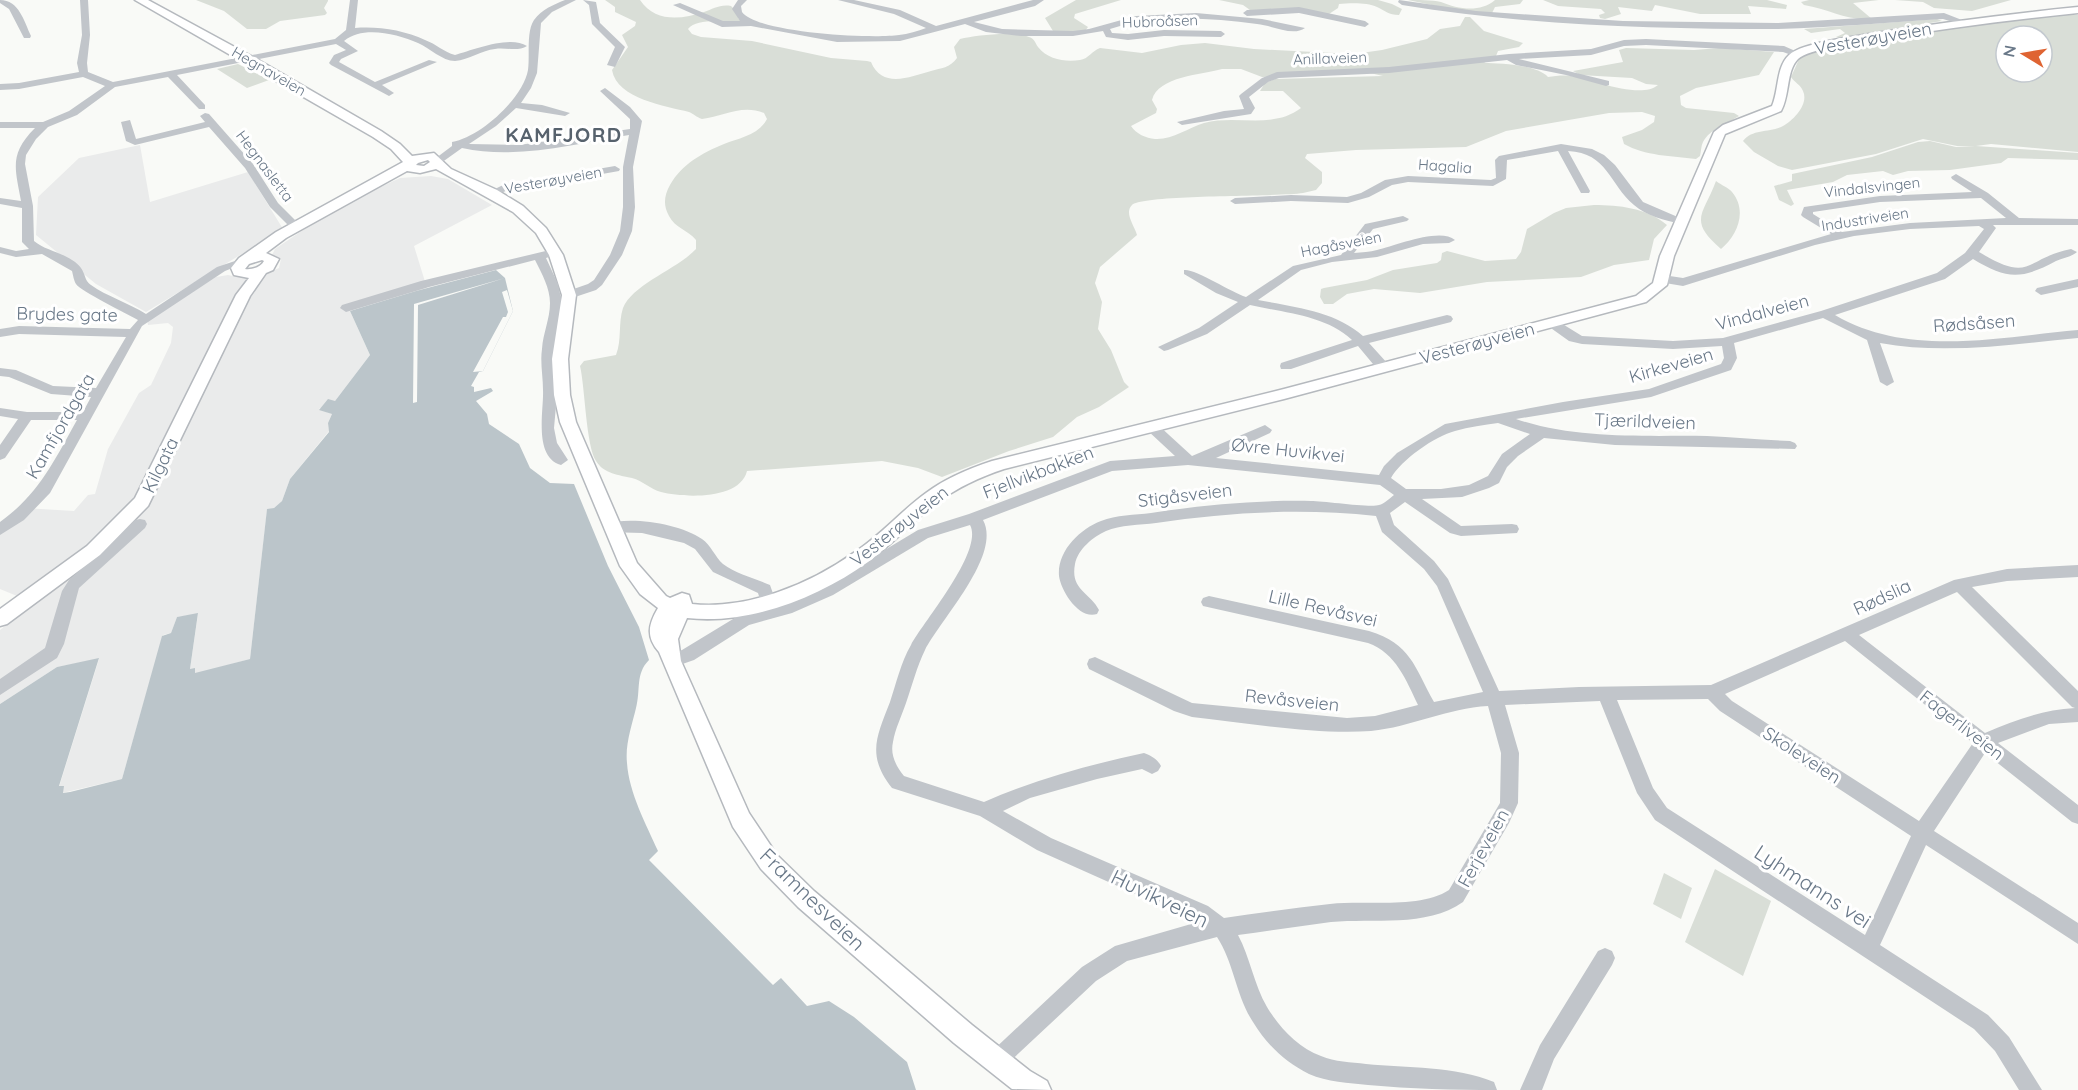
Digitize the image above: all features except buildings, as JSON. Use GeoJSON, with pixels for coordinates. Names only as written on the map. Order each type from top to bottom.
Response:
{"type":"FeatureCollection","features":[{"type":"Feature","properties":{"kind":"main road","name":"Hegnaveien"},"geometry":{"type":"LineString","coordinates":[[140,0],[249,59],[395,145],[406,155],[423,163]]}},
{"type":"Feature","properties":{"kind":"main road","name":"Vesterøyveien"},"geometry":{"type":"LineString","coordinates":[[423,163],[492,193],[518,209],[534,223],[547,254],[561,265],[569,295],[560,359],[562,395],[568,422],[577,449],[629,567],[659,600],[678,605],[736,610],[811,587],[844,569],[942,490],[963,478],[1006,462],[1152,427],[1641,299],[1654,291],[1663,279],[1667,256],[1708,164],[1717,136],[1727,128],[1777,108],[1782,97],[1788,64],[1797,54],[1834,43],[1963,21],[2078,10]]}},
{"type":"Feature","properties":{"kind":"main road"},"geometry":{"type":"LineString","coordinates":[[244,267],[295,226],[423,163]]}},
{"type":"Feature","properties":{"kind":"main road"},"geometry":{"type":"LineString","coordinates":[[244,267],[262,256],[270,258],[270,253],[284,239],[332,208]]}},
{"type":"Feature","properties":{"kind":"main road","name":"Kilgata"},"geometry":{"type":"LineString","coordinates":[[0,627],[107,538],[142,502],[243,295],[260,272],[271,265],[270,258]]}},
{"type":"Feature","properties":{"kind":"main road"},"geometry":{"type":"LineString","coordinates":[[244,267],[260,272]]}},
{"type":"Feature","properties":{"kind":"main road","name":"Kilgata"},"geometry":{"type":"LineString","coordinates":[[243,295],[244,267]]}},
{"type":"Feature","properties":{"kind":"main road","name":"Kilgata"},"geometry":{"type":"LineString","coordinates":[[0,619],[31,599]]}},
{"type":"Feature","properties":{"kind":"main road"},"geometry":{"type":"LineString","coordinates":[[669,654],[672,625],[678,605]]}},
{"type":"Feature","properties":{"kind":"main road","name":"Framnesveien"},"geometry":{"type":"LineString","coordinates":[[669,654],[741,820],[769,862],[806,899],[996,1061],[1038,1090]]}},
{"type":"Feature","properties":{"kind":"street"},"geometry":{"type":"LineString","coordinates":[[0,0],[14,7],[27,36]]}},
{"type":"Feature","properties":{"kind":"street"},"geometry":{"type":"LineString","coordinates":[[84,0],[86,35],[82,63],[84,74]]}},
{"type":"Feature","properties":{"kind":"street"},"geometry":{"type":"LineString","coordinates":[[350,31],[354,0]]}},
{"type":"Feature","properties":{"kind":"street"},"geometry":{"type":"LineString","coordinates":[[587,0],[593,4],[596,24],[620,47],[612,65]]}},
{"type":"Feature","properties":{"kind":"street"},"geometry":{"type":"LineString","coordinates":[[742,0],[737,5],[739,16],[751,23]]}},
{"type":"Feature","properties":{"kind":"street"},"geometry":{"type":"LineString","coordinates":[[842,0],[897,12],[935,29]]}},
{"type":"Feature","properties":{"kind":"street"},"geometry":{"type":"LineString","coordinates":[[677,4],[722,24],[751,23],[837,39],[860,40],[900,38],[1040,0]]}},
{"type":"Feature","properties":{"kind":"street"},"geometry":{"type":"LineString","coordinates":[[1389,0],[1476,14],[1623,24],[1791,26],[1944,16],[1963,21]]}},
{"type":"Feature","properties":{"kind":"street"},"geometry":{"type":"LineString","coordinates":[[423,163],[483,130],[512,105],[531,77],[537,22],[549,10],[568,1]]}},
{"type":"Feature","properties":{"kind":"street"},"geometry":{"type":"LineString","coordinates":[[1238,19],[1250,12],[1299,10],[1365,24]]}},
{"type":"Feature","properties":{"kind":"street"},"geometry":{"type":"LineString","coordinates":[[1096,35],[1131,20],[1164,16],[1238,19],[1301,28]]}},
{"type":"Feature","properties":{"kind":"street"},"geometry":{"type":"LineString","coordinates":[[967,21],[974,28],[994,32],[1107,31]]}},
{"type":"Feature","properties":{"kind":"street"},"geometry":{"type":"LineString","coordinates":[[0,125],[44,125],[73,113],[112,85],[338,41],[350,31],[370,29],[393,33],[421,41],[454,58],[494,46],[522,46]]}},
{"type":"Feature","properties":{"kind":"street","name":"Hubroåsen"},"geometry":{"type":"LineString","coordinates":[[1107,31],[1128,37],[1164,33],[1221,34]]}},
{"type":"Feature","properties":{"kind":"street"},"geometry":{"type":"LineString","coordinates":[[338,41],[353,51],[337,57],[334,63],[389,93]]}},
{"type":"Feature","properties":{"kind":"street","name":"Anillaveien"},"geometry":{"type":"LineString","coordinates":[[1182,122],[1248,112],[1250,108],[1244,96],[1277,75],[1389,70],[1509,57],[1591,52],[1624,44],[1646,42],[1784,50],[1797,54]]}},
{"type":"Feature","properties":{"kind":"street","name":"Anillaveien"},"geometry":{"type":"LineString","coordinates":[[1509,57],[1519,63],[1567,72],[1606,83]]}},
{"type":"Feature","properties":{"kind":"street"},"geometry":{"type":"LineString","coordinates":[[375,85],[432,62]]}},
{"type":"Feature","properties":{"kind":"street"},"geometry":{"type":"LineString","coordinates":[[0,87],[19,86],[84,74],[112,85]]}},
{"type":"Feature","properties":{"kind":"street"},"geometry":{"type":"LineString","coordinates":[[171,74],[206,115]]}},
{"type":"Feature","properties":{"kind":"street"},"geometry":{"type":"LineString","coordinates":[[569,295],[592,287],[598,282],[616,255],[623,239],[629,207],[630,154],[637,122],[634,116],[605,91]]}},
{"type":"Feature","properties":{"kind":"street"},"geometry":{"type":"LineString","coordinates":[[512,105],[565,113]]}},
{"type":"Feature","properties":{"kind":"street","name":"Hegnasletta"},"geometry":{"type":"LineString","coordinates":[[126,122],[131,141],[135,142],[206,115],[249,166],[274,205],[295,226]]}},
{"type":"Feature","properties":{"kind":"street"},"geometry":{"type":"LineString","coordinates":[[44,125],[28,141],[20,157],[18,169],[28,207],[28,242],[78,269],[81,283],[88,289],[121,304],[139,326]]}},
{"type":"Feature","properties":{"kind":"street"},"geometry":{"type":"LineString","coordinates":[[458,145],[476,149],[505,149],[636,131]]}},
{"type":"Feature","properties":{"kind":"street"},"geometry":{"type":"LineString","coordinates":[[1562,147],[1585,191]]}},
{"type":"Feature","properties":{"kind":"street","name":"Hagalia"},"geometry":{"type":"LineString","coordinates":[[1235,201],[1291,198],[1347,200],[1365,195],[1389,182],[1408,179],[1493,183],[1501,178],[1500,160],[1503,158],[1562,147],[1581,148],[1596,154],[1610,166],[1638,203],[1681,221]]}},
{"type":"Feature","properties":{"kind":"street","name":"Vesterøyveien"},"geometry":{"type":"LineString","coordinates":[[492,193],[503,188],[615,169]]}},
{"type":"Feature","properties":{"kind":"street"},"geometry":{"type":"LineString","coordinates":[[1956,177],[1984,195],[2017,222]]}},
{"type":"Feature","properties":{"kind":"street","name":"Vindalsvingen"},"geometry":{"type":"LineString","coordinates":[[1841,236],[1807,215],[1808,209],[1880,199],[1984,195]]}},
{"type":"Feature","properties":{"kind":"street"},"geometry":{"type":"LineString","coordinates":[[0,201],[28,207]]}},
{"type":"Feature","properties":{"kind":"street"},"geometry":{"type":"LineString","coordinates":[[1345,257],[1369,226],[1402,219]]}},
{"type":"Feature","properties":{"kind":"street","name":"Industriveien"},"geometry":{"type":"LineString","coordinates":[[1663,279],[1677,283],[1693,280],[1841,236],[1929,225],[2078,222]]}},
{"type":"Feature","properties":{"kind":"street","name":"Vindalveien"},"geometry":{"type":"LineString","coordinates":[[1552,323],[1573,338],[1582,340],[1673,345],[1727,342],[1826,314],[1941,276],[1958,267],[1973,254],[1990,228],[1983,223]]}},
{"type":"Feature","properties":{"kind":"street","name":"Hagåsveien"},"geometry":{"type":"LineString","coordinates":[[1164,347],[1203,331],[1250,302],[1296,268],[1345,257],[1377,254],[1422,241],[1449,240]]}},
{"type":"Feature","properties":{"kind":"street"},"geometry":{"type":"LineString","coordinates":[[0,250],[16,254],[41,251]]}},
{"type":"Feature","properties":{"kind":"street"},"geometry":{"type":"LineString","coordinates":[[1973,254],[1996,267],[2017,272],[2032,270],[2058,254],[2071,252]]}},
{"type":"Feature","properties":{"kind":"street"},"geometry":{"type":"LineString","coordinates":[[346,308],[425,284],[547,254],[556,304],[548,348],[547,376],[550,395],[546,428],[555,453],[561,460]]}},
{"type":"Feature","properties":{"kind":"street","name":"Kamfjordgata"},"geometry":{"type":"LineString","coordinates":[[0,530],[19,516],[45,489],[139,326],[201,282],[244,267]]}},
{"type":"Feature","properties":{"kind":"street"},"geometry":{"type":"LineString","coordinates":[[1188,272],[1219,290],[1250,302],[1332,321],[1361,341],[1383,367]]}},
{"type":"Feature","properties":{"kind":"street"},"geometry":{"type":"LineString","coordinates":[[2041,291],[2078,283]]}},
{"type":"Feature","properties":{"kind":"street","name":"Rødsåsen"},"geometry":{"type":"LineString","coordinates":[[1826,314],[1873,338],[1908,344],[1937,345],[2078,334]]}},
{"type":"Feature","properties":{"kind":"street"},"geometry":{"type":"LineString","coordinates":[[1286,366],[1361,341],[1447,319]]}},
{"type":"Feature","properties":{"kind":"street","name":"Brydes gate"},"geometry":{"type":"LineString","coordinates":[[0,333],[19,330],[139,326]]}},
{"type":"Feature","properties":{"kind":"street"},"geometry":{"type":"LineString","coordinates":[[1873,338],[1887,382]]}},
{"type":"Feature","properties":{"kind":"street","name":"Kirkeveien"},"geometry":{"type":"LineString","coordinates":[[1501,419],[1563,406],[1651,393],[1726,367],[1731,355],[1727,342]]}},
{"type":"Feature","properties":{"kind":"street"},"geometry":{"type":"LineString","coordinates":[[0,372],[11,373],[51,390],[100,393]]}},
{"type":"Feature","properties":{"kind":"street"},"geometry":{"type":"LineString","coordinates":[[0,412],[27,416],[87,416]]}},
{"type":"Feature","properties":{"kind":"street"},"geometry":{"type":"LineString","coordinates":[[0,455],[27,416]]}},
{"type":"Feature","properties":{"kind":"street"},"geometry":{"type":"LineString","coordinates":[[1383,480],[1389,469],[1402,456],[1432,436],[1464,423],[1501,419]]}},
{"type":"Feature","properties":{"kind":"street","name":"Tjærildveien"},"geometry":{"type":"LineString","coordinates":[[1501,419],[1542,433],[1615,440],[1709,441],[1790,446]]}},
{"type":"Feature","properties":{"kind":"street"},"geometry":{"type":"LineString","coordinates":[[1152,427],[1193,460],[1264,430]]}},
{"type":"Feature","properties":{"kind":"street"},"geometry":{"type":"LineString","coordinates":[[1382,511],[1406,494],[1455,494],[1470,492],[1484,486],[1494,479],[1498,466],[1509,454],[1542,433]]}},
{"type":"Feature","properties":{"kind":"street","name":"Øvre Huvikvei"},"geometry":{"type":"LineString","coordinates":[[1193,460],[1383,480],[1406,494]]}},
{"type":"Feature","properties":{"kind":"street","name":"Fjellvikbakken"},"geometry":{"type":"LineString","coordinates":[[669,654],[688,655],[744,620],[786,609],[828,591],[923,534],[974,518],[1093,470],[1117,465],[1193,460]]}},
{"type":"Feature","properties":{"kind":"street"},"geometry":{"type":"LineString","coordinates":[[1406,494],[1455,529],[1461,531],[1512,530]]}},
{"type":"Feature","properties":{"kind":"street","name":"Stigåsveien"},"geometry":{"type":"LineString","coordinates":[[1091,610],[1078,602],[1072,592],[1067,566],[1069,556],[1078,543],[1090,531],[1105,525],[1229,508],[1298,504],[1382,511]]}},
{"type":"Feature","properties":{"kind":"street","name":"Ferjeveien"},"geometry":{"type":"LineString","coordinates":[[996,1061],[1089,974],[1122,953],[1183,935],[1221,928],[1332,913],[1421,909],[1446,903],[1456,896],[1483,854],[1509,803],[1510,753],[1494,698],[1443,583],[1429,565],[1387,528],[1382,511]]}},
{"type":"Feature","properties":{"kind":"street","name":"Huvikveien"},"geometry":{"type":"LineString","coordinates":[[974,518],[980,529],[980,539],[972,563],[917,649],[895,707],[884,742],[883,756],[889,772],[898,782],[985,810],[1044,844],[1201,913],[1221,928],[1232,943],[1258,1012],[1273,1035],[1290,1050],[1316,1066],[1344,1072],[1446,1082],[1486,1090]]}},
{"type":"Feature","properties":{"kind":"street"},"geometry":{"type":"LineString","coordinates":[[0,688],[51,653],[56,644],[70,591],[74,584],[140,524]]}},
{"type":"Feature","properties":{"kind":"street"},"geometry":{"type":"LineString","coordinates":[[611,528],[630,525],[674,534],[697,543],[718,568],[765,589],[768,602]]}},
{"type":"Feature","properties":{"kind":"street","name":"Rødslia"},"geometry":{"type":"LineString","coordinates":[[1712,692],[1959,584],[2007,575],[2078,571]]}},
{"type":"Feature","properties":{"kind":"street"},"geometry":{"type":"LineString","coordinates":[[1959,584],[2078,702]]}},
{"type":"Feature","properties":{"kind":"street","name":"Lille Revåsvei"},"geometry":{"type":"LineString","coordinates":[[1209,603],[1369,637],[1383,642],[1393,648],[1400,658],[1429,709]]}},
{"type":"Feature","properties":{"kind":"street","name":"Fagerliveien"},"geometry":{"type":"LineString","coordinates":[[1847,634],[2078,816]]}},
{"type":"Feature","properties":{"kind":"street","name":"Revåsveien"},"geometry":{"type":"LineString","coordinates":[[1095,664],[1180,706],[1209,712],[1347,726],[1375,723],[1470,700],[1494,698]]}},
{"type":"Feature","properties":{"kind":"street"},"geometry":{"type":"LineString","coordinates":[[1494,698],[1712,692]]}},
{"type":"Feature","properties":{"kind":"street","name":"Skoleveien"},"geometry":{"type":"LineString","coordinates":[[1712,692],[1726,705],[2078,934]]}},
{"type":"Feature","properties":{"kind":"street","name":"Lyhmanns vei"},"geometry":{"type":"LineString","coordinates":[[1606,694],[1646,794],[1661,814],[1981,1022],[2002,1044],[2031,1090]]}},
{"type":"Feature","properties":{"kind":"street"},"geometry":{"type":"LineString","coordinates":[[1868,950],[1922,833],[1983,742],[2019,726],[2049,717],[2078,715]]}},
{"type":"Feature","properties":{"kind":"street"},"geometry":{"type":"LineString","coordinates":[[985,810],[1027,792],[1097,771],[1144,761],[1152,766]]}},
{"type":"Feature","properties":{"kind":"street"},"geometry":{"type":"LineString","coordinates":[[1531,1090],[1547,1052],[1605,958]]}},
{"type":"Feature","properties":{"kind":"shaded area"},"geometry":{"type":"Polygon","coordinates":[[[196,0],[328,1],[324,8],[327,13],[325,15],[280,21],[266,29],[247,29],[224,11],[196,0]]]}},
{"type":"Feature","properties":{"kind":"shaded area"},"geometry":{"type":"Polygon","coordinates":[[[605,0],[640,0],[646,7],[661,16],[677,18],[720,6],[731,6],[738,13],[738,18],[742,22],[706,22],[693,25],[688,29],[692,34],[701,37],[752,41],[831,58],[867,61],[871,62],[882,76],[897,79],[948,66],[957,58],[954,47],[960,39],[985,35],[1014,34],[1029,37],[1047,55],[1069,61],[1088,57],[1100,48],[1142,53],[1205,43],[1254,49],[1354,54],[1427,39],[1440,29],[1460,26],[1465,17],[1470,17],[1484,31],[1523,43],[1519,47],[1498,51],[1496,56],[1484,63],[1518,66],[1536,70],[1548,77],[1571,76],[1628,90],[1650,89],[1658,85],[1646,84],[1632,78],[1580,75],[1573,71],[1623,62],[1619,50],[1626,48],[1694,50],[1720,48],[1774,52],[1759,75],[1696,88],[1680,96],[1681,105],[1686,108],[1734,113],[1739,116],[1706,137],[1700,156],[1696,159],[1650,153],[1624,144],[1622,137],[1642,130],[1654,122],[1655,116],[1642,112],[1609,113],[1506,131],[1466,147],[1356,150],[1307,154],[1305,158],[1322,172],[1322,183],[1316,190],[1303,193],[1141,201],[1132,205],[1129,212],[1137,235],[1100,267],[1095,283],[1102,302],[1098,329],[1111,350],[1124,382],[1129,387],[1099,407],[1077,417],[1053,437],[942,477],[918,468],[882,461],[747,471],[734,487],[723,492],[696,496],[657,491],[636,479],[617,475],[599,465],[590,443],[580,366],[584,361],[616,355],[623,308],[628,299],[645,284],[678,264],[696,249],[696,240],[675,223],[666,208],[666,193],[680,171],[700,155],[754,132],[767,119],[764,113],[740,110],[702,119],[689,112],[644,100],[623,88],[616,80],[612,70],[628,47],[622,35],[635,26],[636,22],[615,12],[615,7],[605,0]],[[1222,69],[1172,81],[1156,92],[1152,100],[1157,109],[1156,113],[1131,126],[1145,137],[1161,139],[1204,123],[1278,118],[1290,115],[1301,108],[1283,91],[1260,91],[1265,83],[1275,79],[1383,76],[1370,73],[1262,77],[1241,69],[1222,69]]]}},
{"type":"Feature","properties":{"kind":"shaded area"},"geometry":{"type":"Polygon","coordinates":[[[1076,0],[1121,0],[1075,14],[1074,18],[1088,27],[1085,31],[1053,31],[1045,18],[1076,0]]]}},
{"type":"Feature","properties":{"kind":"shaded area"},"geometry":{"type":"Polygon","coordinates":[[[1219,0],[1378,0],[1402,9],[1399,15],[1395,15],[1368,4],[1339,4],[1338,8],[1329,14],[1250,10],[1243,5],[1219,0]]]}},
{"type":"Feature","properties":{"kind":"shaded area"},"geometry":{"type":"Polygon","coordinates":[[[1408,0],[1437,1],[1454,6],[1476,8],[1495,0],[1523,0],[1520,4],[1495,7],[1492,13],[1460,11],[1408,0]]]}},
{"type":"Feature","properties":{"kind":"shaded area"},"geometry":{"type":"Polygon","coordinates":[[[1543,0],[1767,0],[1787,5],[1786,9],[1748,6],[1751,14],[1700,14],[1655,5],[1652,11],[1618,7],[1621,14],[1605,19],[1600,18],[1599,15],[1605,13],[1601,9],[1558,6],[1543,0]]]}},
{"type":"Feature","properties":{"kind":"shaded area"},"geometry":{"type":"Polygon","coordinates":[[[1879,0],[1853,3],[1872,19],[1863,19],[1846,17],[1804,5],[1801,2],[1879,0]]]}},
{"type":"Feature","properties":{"kind":"shaded area"},"geometry":{"type":"Polygon","coordinates":[[[1895,0],[2011,0],[1972,11],[1934,8],[1923,2],[1895,0]]]}},
{"type":"Feature","properties":{"kind":"shaded area"},"geometry":{"type":"Polygon","coordinates":[[[2067,14],[2078,15],[2078,152],[1991,144],[1976,146],[2078,153],[2078,160],[2008,158],[2001,163],[1950,170],[1908,171],[1893,175],[1883,171],[1847,175],[1833,182],[1787,190],[1794,204],[1791,206],[1779,200],[1774,186],[1792,181],[1792,174],[1872,157],[1918,142],[1930,141],[1956,147],[1975,146],[1957,146],[1923,139],[1876,154],[1792,170],[1778,166],[1754,152],[1743,141],[1747,137],[1757,132],[1783,126],[1799,111],[1804,96],[1802,89],[1791,77],[1800,57],[1816,50],[1969,23],[2067,14]]]}},
{"type":"Feature","properties":{"kind":"shaded area"},"geometry":{"type":"Polygon","coordinates":[[[1937,19],[1942,21],[1839,38],[1836,37],[1845,33],[1840,29],[1811,33],[1804,29],[1937,19]]]}},
{"type":"Feature","properties":{"kind":"shaded area"},"geometry":{"type":"Polygon","coordinates":[[[238,64],[269,80],[247,88],[217,69],[238,64]]]}},
{"type":"Feature","properties":{"kind":"shaded area"},"geometry":{"type":"Polygon","coordinates":[[[140,145],[150,202],[248,172],[283,229],[146,312],[96,284],[36,235],[38,197],[79,158],[140,145]]]}},
{"type":"Feature","properties":{"kind":"shaded area"},"geometry":{"type":"Polygon","coordinates":[[[431,176],[448,179],[492,205],[414,246],[427,288],[350,311],[370,355],[335,401],[319,409],[332,414],[328,423],[329,431],[290,479],[282,501],[274,508],[267,510],[250,659],[195,674],[190,669],[198,614],[177,617],[171,633],[163,635],[122,779],[62,793],[59,787],[99,659],[57,667],[0,704],[0,630],[34,603],[0,589],[0,525],[24,508],[74,511],[88,495],[95,494],[108,449],[139,393],[151,385],[171,343],[173,327],[168,323],[148,325],[147,319],[216,277],[260,276],[279,268],[281,259],[272,255],[275,249],[337,207],[400,178],[431,176]]]}},
{"type":"Feature","properties":{"kind":"shaded area"},"geometry":{"type":"Polygon","coordinates":[[[1716,181],[1729,189],[1737,199],[1740,215],[1736,230],[1721,249],[1704,231],[1701,223],[1703,209],[1716,181]]]}},
{"type":"Feature","properties":{"kind":"shaded area"},"geometry":{"type":"Polygon","coordinates":[[[1594,205],[1642,211],[1667,225],[1654,239],[1649,260],[1614,265],[1581,277],[1487,282],[1420,293],[1374,289],[1347,294],[1333,304],[1324,304],[1320,297],[1321,289],[1324,288],[1367,280],[1393,270],[1437,263],[1441,260],[1442,253],[1447,251],[1485,261],[1516,259],[1521,252],[1527,229],[1566,208],[1594,205]]]}},
{"type":"Feature","properties":{"kind":"shaded area"},"geometry":{"type":"Polygon","coordinates":[[[496,270],[505,278],[513,311],[483,371],[479,372],[471,386],[474,387],[474,392],[491,388],[493,391],[476,401],[487,414],[489,424],[519,444],[530,468],[550,483],[574,484],[608,566],[639,627],[649,660],[640,677],[627,756],[631,786],[658,851],[649,860],[773,985],[781,978],[807,1006],[829,1001],[854,1017],[907,1062],[916,1090],[0,1090],[0,704],[57,667],[99,658],[59,786],[64,786],[63,793],[122,779],[162,636],[171,633],[177,617],[198,613],[190,669],[195,668],[195,673],[250,659],[267,509],[274,508],[282,501],[290,479],[329,432],[328,423],[332,414],[319,410],[328,399],[335,401],[370,355],[350,311],[496,270]]]}},
{"type":"Feature","properties":{"kind":"shaded area"},"geometry":{"type":"Polygon","coordinates":[[[1715,869],[1771,901],[1743,976],[1685,942],[1715,869]]]}},
{"type":"Feature","properties":{"kind":"shaded area"},"geometry":{"type":"Polygon","coordinates":[[[1664,873],[1692,888],[1681,919],[1653,904],[1664,873]]]}},
{"type":"Feature","properties":{"kind":"pier"},"geometry":{"type":"Polygon","coordinates":[[[505,278],[418,305],[417,402],[413,403],[414,304],[505,278]]]}},
{"type":"Feature","properties":{"kind":"pier"},"geometry":{"type":"Polygon","coordinates":[[[507,290],[513,311],[483,371],[473,372],[503,317],[506,317],[508,312],[502,292],[507,290]]]}},
{"type":"Feature","properties":{"kind":"district","name":"KAMFJORD"},"geometry":{"type":"Point","coordinates":[564,134]}}]}
